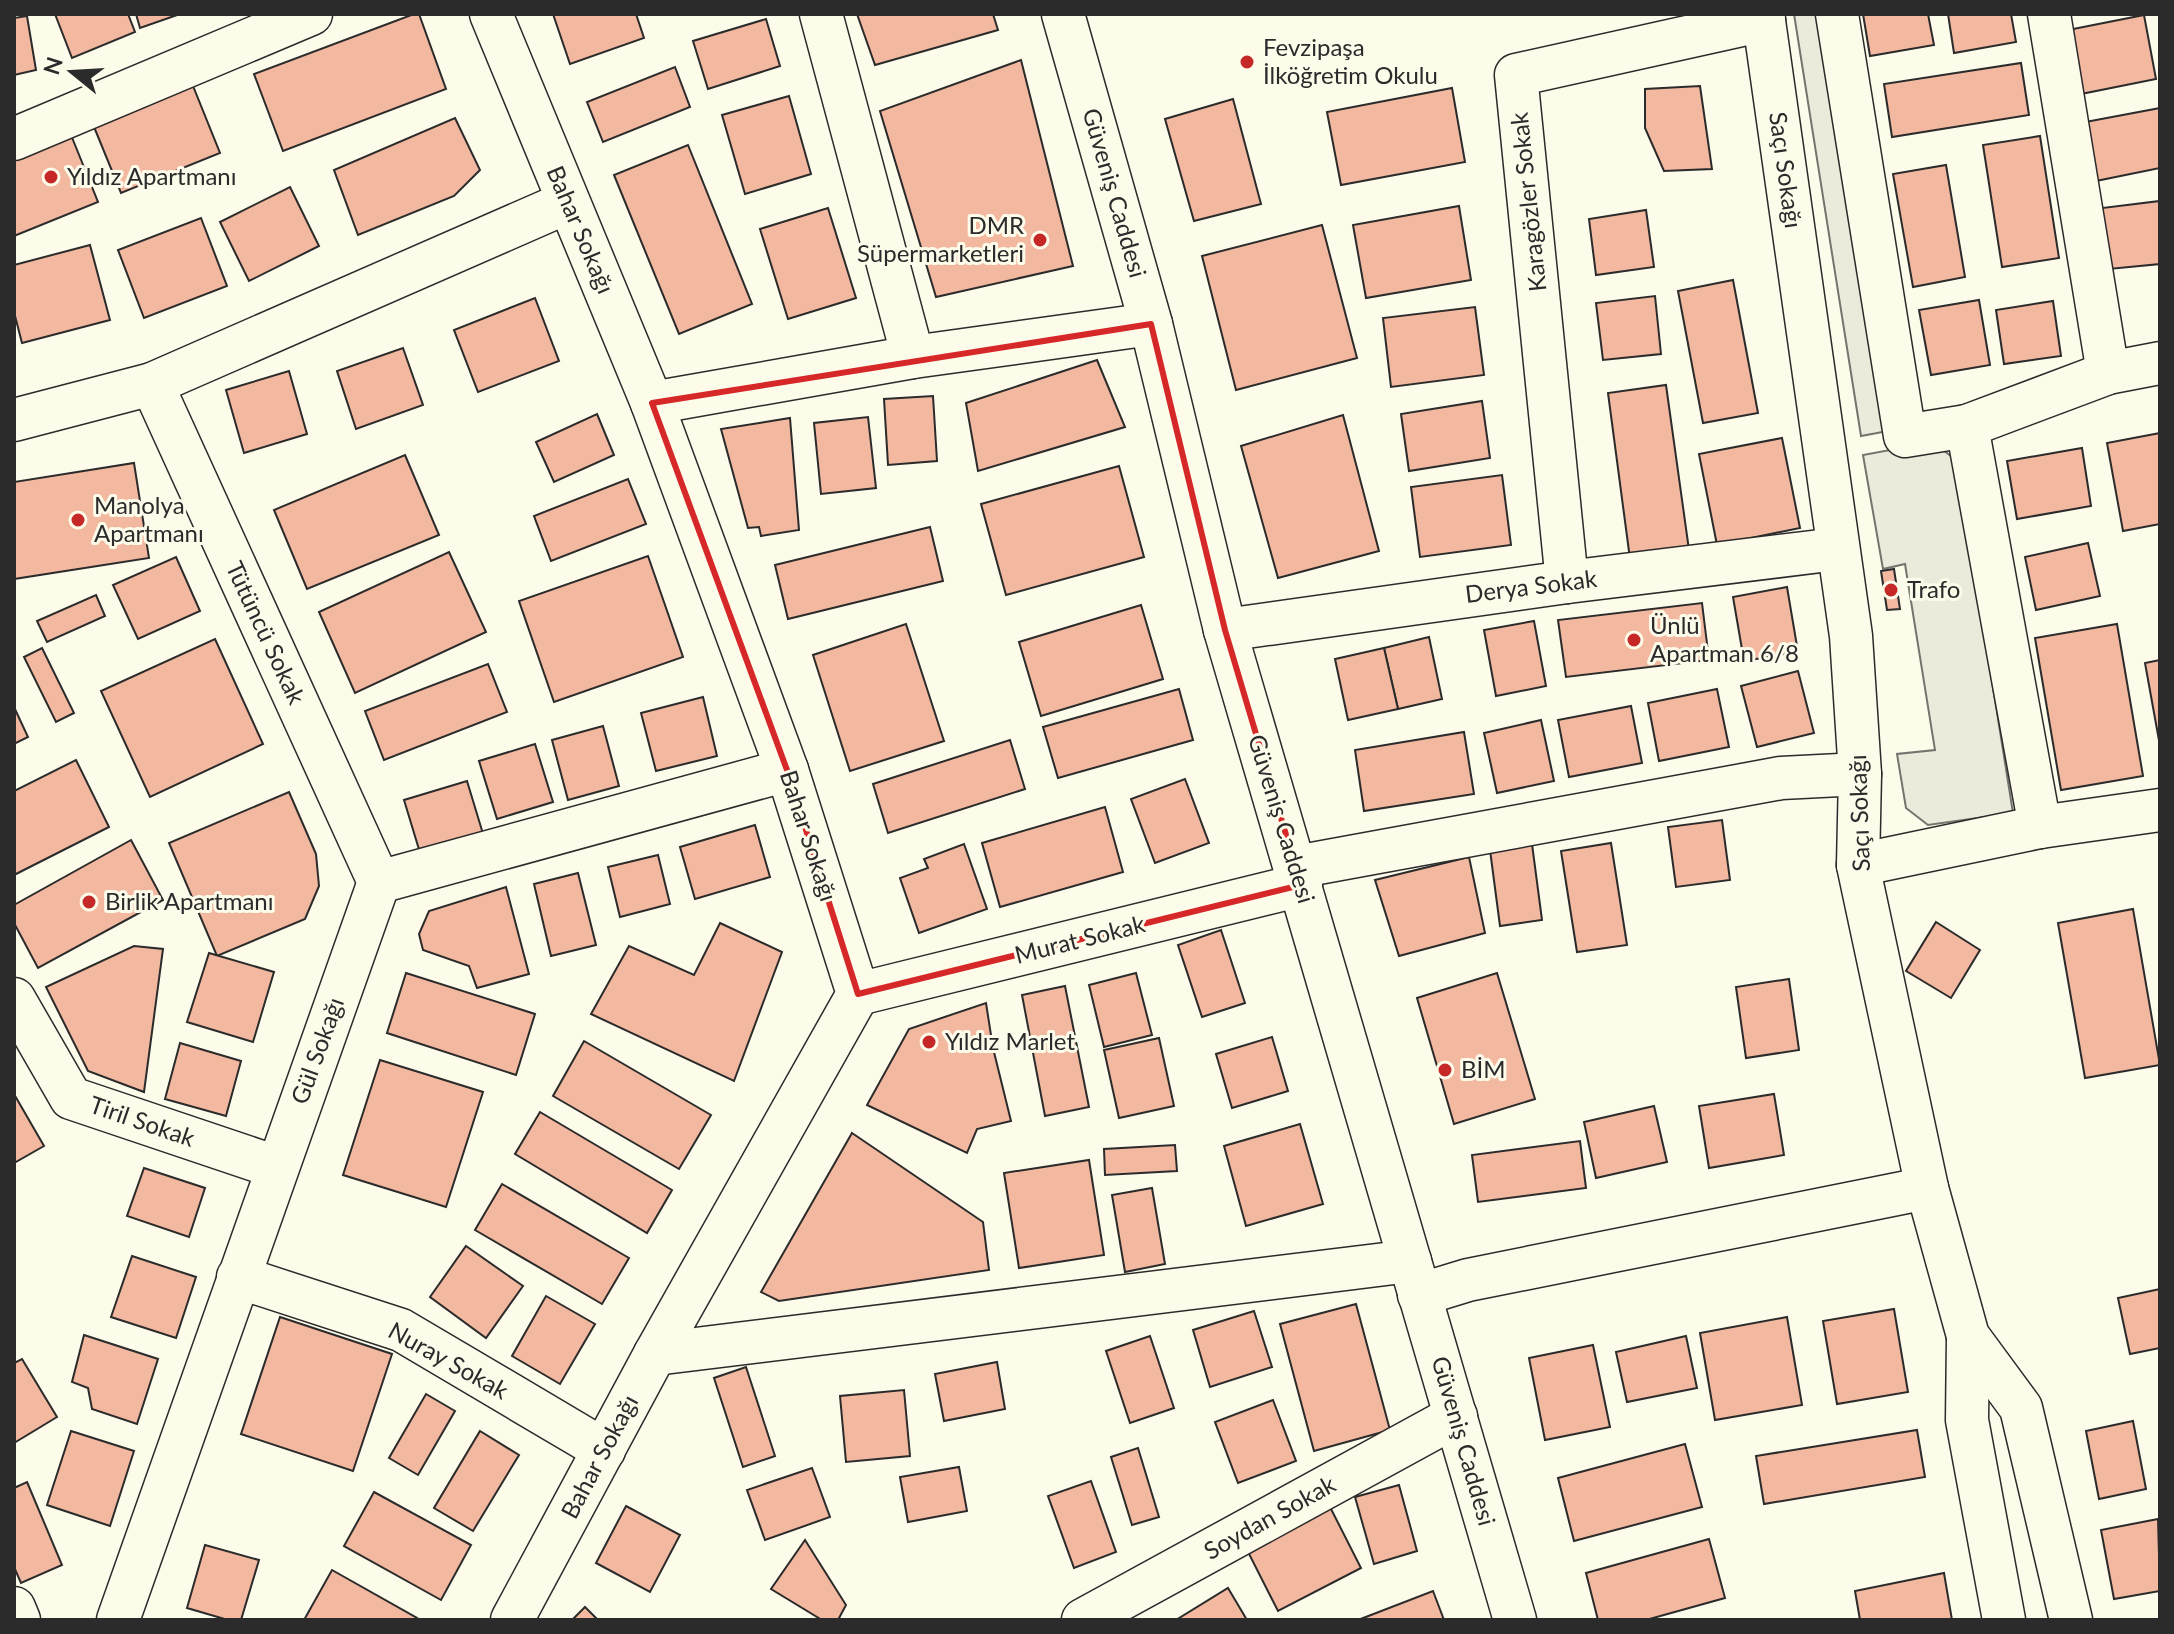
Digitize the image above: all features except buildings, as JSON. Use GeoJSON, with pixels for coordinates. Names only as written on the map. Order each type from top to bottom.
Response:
{"type":"FeatureCollection","features":[{"type":"Feature","properties":{"kind":"street"},"geometry":{"type":"LineString","coordinates":[[14,139],[311,14]]}},
{"type":"Feature","properties":{"kind":"street","name":"Bahar Sokağı"},"geometry":{"type":"LineString","coordinates":[[491,14],[652,403],[787,770],[858,994],[655,1354],[512,1620]]}},
{"type":"Feature","properties":{"kind":"street"},"geometry":{"type":"LineString","coordinates":[[821,14],[913,357]]}},
{"type":"Feature","properties":{"kind":"street","name":"Güveniş Caddesi"},"geometry":{"type":"LineString","coordinates":[[1063,14],[1151,324],[1225,630],[1515,1620]]}},
{"type":"Feature","properties":{"kind":"street"},"geometry":{"type":"LineString","coordinates":[[1837,14],[1905,436],[1967,426],[2108,373],[2160,363]]}},
{"type":"Feature","properties":{"kind":"street"},"geometry":{"type":"LineString","coordinates":[[2049,14],[2108,373]]}},
{"type":"Feature","properties":{"kind":"street","name":"Saçı Sokağı"},"geometry":{"type":"LineString","coordinates":[[1763,17],[1851,636],[1860,774],[1858,865],[1927,1188],[1968,1336]]}},
{"type":"Feature","properties":{"kind":"street","name":"Karagözler Sokak"},"geometry":{"type":"LineString","coordinates":[[1567,582],[1516,75],[1763,17]]}},
{"type":"Feature","properties":{"kind":"street"},"geometry":{"type":"LineString","coordinates":[[14,420],[152,384],[568,202]]}},
{"type":"Feature","properties":{"kind":"street"},"geometry":{"type":"LineString","coordinates":[[652,403],[913,357],[1151,324]]}},
{"type":"Feature","properties":{"kind":"street","name":"Tütüncü Sokak"},"geometry":{"type":"LineString","coordinates":[[152,384],[379,882]]}},
{"type":"Feature","properties":{"kind":"street"},"geometry":{"type":"LineString","coordinates":[[1967,426],[2040,827]]}},
{"type":"Feature","properties":{"kind":"street","name":"Derya Sokak"},"geometry":{"type":"LineString","coordinates":[[1225,630],[1567,582],[1837,549]]}},
{"type":"Feature","properties":{"kind":"street"},"geometry":{"type":"LineString","coordinates":[[379,882],[787,770]]}},
{"type":"Feature","properties":{"kind":"street","name":"Murat Sokak"},"geometry":{"type":"LineString","coordinates":[[858,994],[1299,876],[1781,778],[1860,774]]}},
{"type":"Feature","properties":{"kind":"street"},"geometry":{"type":"LineString","coordinates":[[1858,865],[2040,827],[2160,810]]}},
{"type":"Feature","properties":{"kind":"street","name":"Gül Sokağı"},"geometry":{"type":"LineString","coordinates":[[118,1620],[379,882]]}},
{"type":"Feature","properties":{"kind":"street","name":"Tiril Sokak"},"geometry":{"type":"LineString","coordinates":[[14,999],[71,1098],[276,1167]]}},
{"type":"Feature","properties":{"kind":"street"},"geometry":{"type":"LineString","coordinates":[[655,1354],[1415,1278],[1468,1280],[1927,1188]]}},
{"type":"Feature","properties":{"kind":"street","name":"Nuray Sokak"},"geometry":{"type":"LineString","coordinates":[[238,1277],[401,1330],[604,1450]]}},
{"type":"Feature","properties":{"kind":"street"},"geometry":{"type":"LineString","coordinates":[[1968,1336],[1967,1420],[2004,1620]]}},
{"type":"Feature","properties":{"kind":"street"},"geometry":{"type":"LineString","coordinates":[[1968,1336],[2021,1408],[2071,1620]]}},
{"type":"Feature","properties":{"kind":"street","name":"Soydan Sokak"},"geometry":{"type":"LineString","coordinates":[[1083,1620],[1456,1416]]}},
{"type":"Feature","properties":{"kind":"street"},"geometry":{"type":"LineString","coordinates":[[14,1608],[19,1620]]}},
{"type":"Feature","properties":{"kind":"highlighted area"},"geometry":{"type":"Polygon","coordinates":[[[1151,324],[1225,630],[1301,885],[858,994],[787,770],[652,403],[1151,324]]]}},
{"type":"Feature","properties":{"kind":"shaded area"},"geometry":{"type":"Polygon","coordinates":[[[1794,14],[1816,14],[1888,431],[1861,436],[1794,14]]]}},
{"type":"Feature","properties":{"kind":"shaded area"},"geometry":{"type":"Polygon","coordinates":[[[1933,442],[1957,461],[2013,813],[1928,825],[1906,808],[1897,754],[1935,750],[1905,564],[1883,569],[1863,455],[1933,442]]]}},
{"type":"Feature","properties":{"kind":"place","name":"Fevzipaşa İlköğretim Okulu"},"geometry":{"type":"Point","coordinates":[1247,62]}},
{"type":"Feature","properties":{"kind":"place","name":"Yıldız Apartmanı"},"geometry":{"type":"Point","coordinates":[51,177]}},
{"type":"Feature","properties":{"kind":"place","name":"DMR Süpermarketleri"},"geometry":{"type":"Point","coordinates":[1040,240]}},
{"type":"Feature","properties":{"kind":"place","name":"Manolya Apartmanı"},"geometry":{"type":"Point","coordinates":[78,520]}},
{"type":"Feature","properties":{"kind":"place","name":"Trafo"},"geometry":{"type":"Point","coordinates":[1891,590]}},
{"type":"Feature","properties":{"kind":"place","name":"Ünlü Apartman 6/8"},"geometry":{"type":"Point","coordinates":[1634,640]}},
{"type":"Feature","properties":{"kind":"place","name":"Birlik Apartmanı"},"geometry":{"type":"Point","coordinates":[89,902]}},
{"type":"Feature","properties":{"kind":"place","name":"Yıldız Marlet"},"geometry":{"type":"Point","coordinates":[929,1042]}},
{"type":"Feature","properties":{"kind":"place","name":"BİM"},"geometry":{"type":"Point","coordinates":[1445,1070]}}]}
